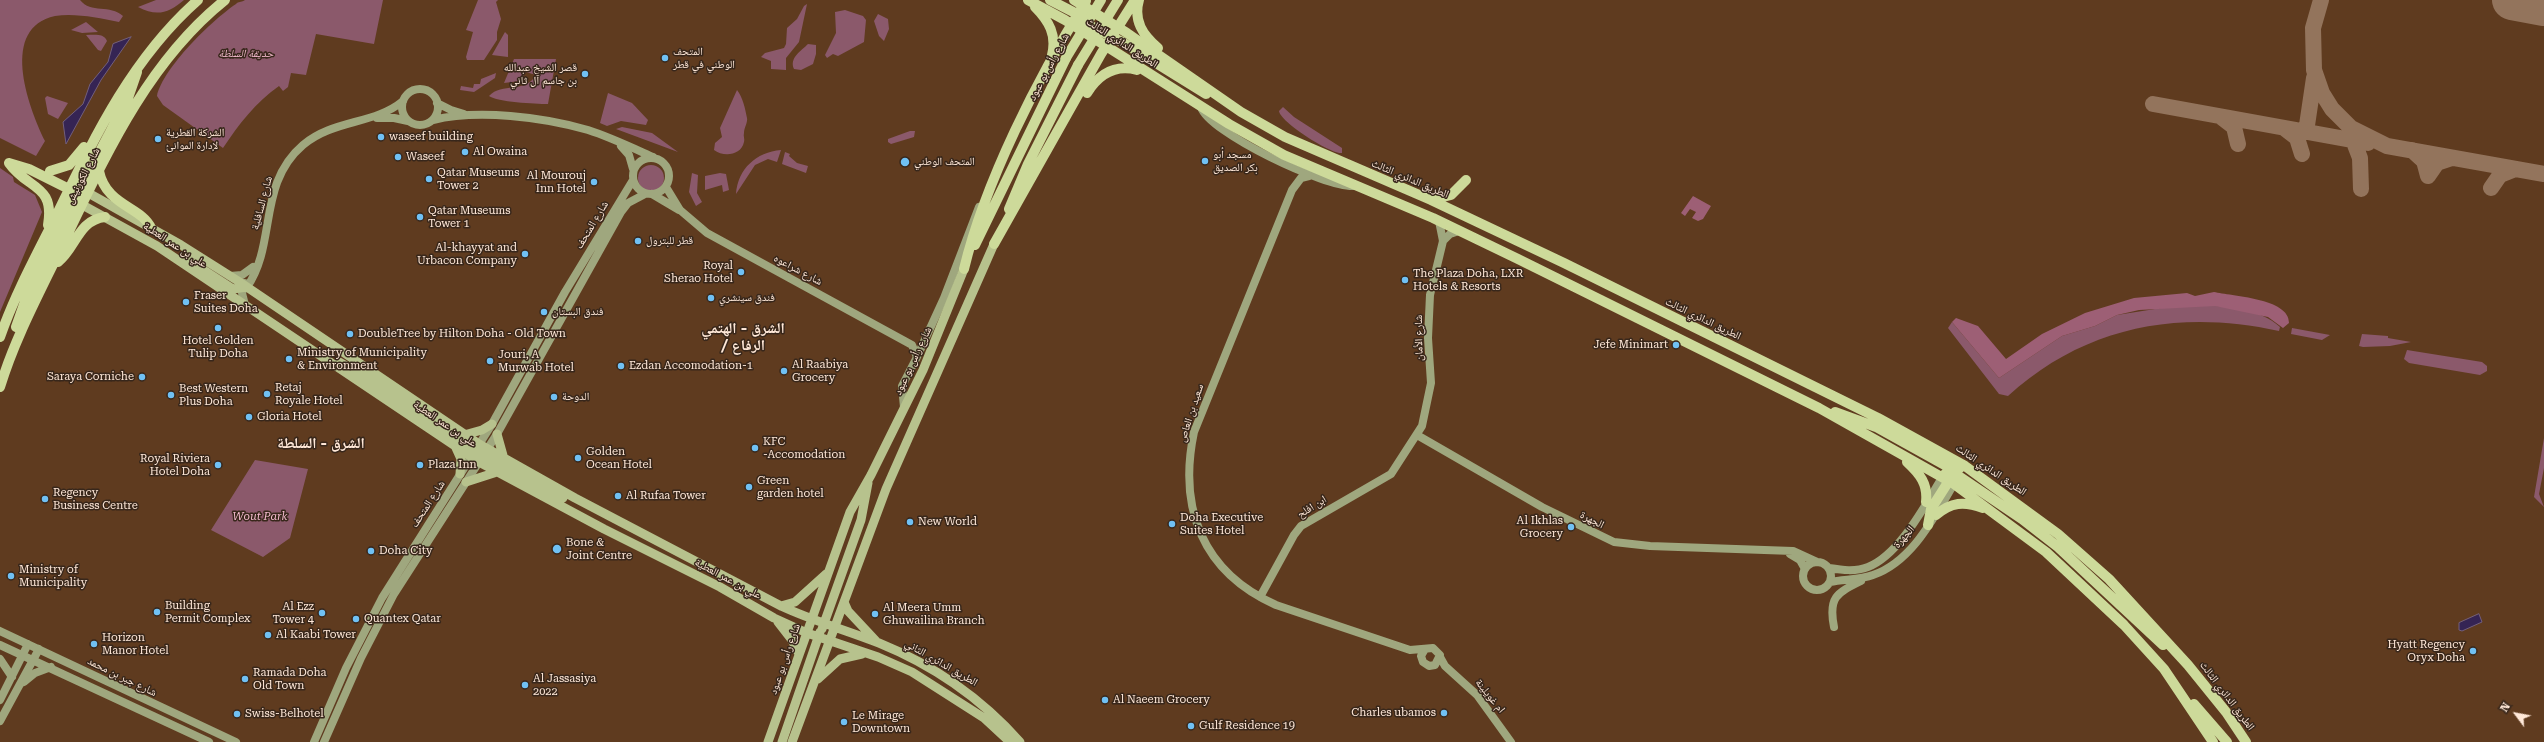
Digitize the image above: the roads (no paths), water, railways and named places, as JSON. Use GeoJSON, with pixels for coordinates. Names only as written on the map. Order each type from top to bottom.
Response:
{"type":"FeatureCollection","features":[{"type":"Feature","properties":{"kind":"highway","name":"شارع الكورنيش"},"geometry":{"type":"LineString","coordinates":[[0,387],[7,364],[23,324],[53,265],[96,136],[138,66],[168,30],[198,0]]}},
{"type":"Feature","properties":{"kind":"highway","name":"شارع الكورنيش"},"geometry":{"type":"LineString","coordinates":[[0,337],[23,281],[46,236],[76,194],[99,171],[134,108],[164,62],[200,21],[225,0]]}},
{"type":"Feature","properties":{"kind":"highway"},"geometry":{"type":"LineString","coordinates":[[1027,0],[1071,25],[1082,21],[1112,36],[1198,90],[1225,101]]}},
{"type":"Feature","properties":{"kind":"highway"},"geometry":{"type":"LineString","coordinates":[[1027,0],[1044,17],[1051,29],[1054,45],[1048,68]]}},
{"type":"Feature","properties":{"kind":"highway"},"geometry":{"type":"LineString","coordinates":[[1050,0],[1082,7]]}},
{"type":"Feature","properties":{"kind":"highway"},"geometry":{"type":"LineString","coordinates":[[1074,0],[1082,7]]}},
{"type":"Feature","properties":{"kind":"highway","name":"شارع رأس بو عبود"},"geometry":{"type":"LineString","coordinates":[[964,269],[1066,58],[1101,0]]}},
{"type":"Feature","properties":{"kind":"highway"},"geometry":{"type":"LineString","coordinates":[[994,244],[1028,164],[1078,65],[1118,0]]}},
{"type":"Feature","properties":{"kind":"highway"},"geometry":{"type":"LineString","coordinates":[[994,244],[1112,36],[1135,0]]}},
{"type":"Feature","properties":{"kind":"highway"},"geometry":{"type":"LineString","coordinates":[[1140,0],[1138,15],[1141,28],[1171,63]]}},
{"type":"Feature","properties":{"kind":"highway"},"geometry":{"type":"LineString","coordinates":[[964,269],[974,233],[999,170],[1048,68],[1082,7]]}},
{"type":"Feature","properties":{"kind":"highway","name":"الطريق الدائري الثالث"},"geometry":{"type":"LineString","coordinates":[[1082,7],[1118,27],[1225,101],[1285,136],[1431,200],[1872,415],[1954,472],[1994,512],[2046,552],[2090,592],[2141,643],[2177,687],[2213,742]]}},
{"type":"Feature","properties":{"kind":"highway","name":"الطريق الدائري الثالث"},"geometry":{"type":"LineString","coordinates":[[1071,25],[1143,72],[1284,155],[1439,221],[1819,408],[1899,453],[1954,472],[2011,497],[2076,549],[2118,589],[2188,665],[2246,742]]}},
{"type":"Feature","properties":{"kind":"highway"},"geometry":{"type":"LineString","coordinates":[[7,364],[24,304],[76,194],[128,98],[138,66]]}},
{"type":"Feature","properties":{"kind":"highway"},"geometry":{"type":"LineString","coordinates":[[1042,161],[1098,78],[1120,68],[1143,72]]}},
{"type":"Feature","properties":{"kind":"highway"},"geometry":{"type":"LineString","coordinates":[[50,171],[61,169],[71,164],[96,136]]}},
{"type":"Feature","properties":{"kind":"highway"},"geometry":{"type":"LineString","coordinates":[[46,236],[50,210],[47,198],[40,188],[16,172],[9,163],[29,169],[76,194]]}},
{"type":"Feature","properties":{"kind":"highway"},"geometry":{"type":"LineString","coordinates":[[99,171],[103,184],[116,199],[146,220],[151,228]]}},
{"type":"Feature","properties":{"kind":"highway"},"geometry":{"type":"LineString","coordinates":[[1431,200],[1451,195],[1466,180]]}},
{"type":"Feature","properties":{"kind":"highway"},"geometry":{"type":"LineString","coordinates":[[53,265],[62,258],[81,231],[95,220],[105,217]]}},
{"type":"Feature","properties":{"kind":"highway"},"geometry":{"type":"LineString","coordinates":[[1819,408],[1871,425],[1954,472],[1931,509],[1928,525]]}},
{"type":"Feature","properties":{"kind":"highway"},"geometry":{"type":"LineString","coordinates":[[1899,453],[1923,479],[1926,490],[1926,502]]}},
{"type":"Feature","properties":{"kind":"highway"},"geometry":{"type":"LineString","coordinates":[[1936,515],[1948,506],[1961,503],[1994,512]]}},
{"type":"Feature","properties":{"kind":"highway"},"geometry":{"type":"LineString","coordinates":[[2177,687],[2227,742]]}},
{"type":"Feature","properties":{"kind":"main road","name":"علي بن عمر العطية"},"geometry":{"type":"LineString","coordinates":[[76,194],[105,217],[156,246],[453,444],[475,450]]}},
{"type":"Feature","properties":{"kind":"main road","name":"علي بن عمر العطية"},"geometry":{"type":"LineString","coordinates":[[76,194],[151,228],[230,276],[244,287],[464,435],[475,450],[483,456],[497,472],[720,587],[774,618],[829,642]]}},
{"type":"Feature","properties":{"kind":"main road"},"geometry":{"type":"LineString","coordinates":[[792,742],[886,489],[994,244]]}},
{"type":"Feature","properties":{"kind":"main road"},"geometry":{"type":"LineString","coordinates":[[156,246],[176,252],[233,289],[244,287]]}},
{"type":"Feature","properties":{"kind":"main road","name":"شارع رأس بو عبود"},"geometry":{"type":"LineString","coordinates":[[768,742],[850,512],[868,480],[940,331],[964,269]]}},
{"type":"Feature","properties":{"kind":"main road"},"geometry":{"type":"LineString","coordinates":[[325,359],[339,362],[368,378],[483,456],[561,497],[591,507]]}},
{"type":"Feature","properties":{"kind":"main road"},"geometry":{"type":"LineString","coordinates":[[464,435],[482,430],[492,424]]}},
{"type":"Feature","properties":{"kind":"main road"},"geometry":{"type":"LineString","coordinates":[[497,434],[504,459]]}},
{"type":"Feature","properties":{"kind":"main road"},"geometry":{"type":"LineString","coordinates":[[453,444],[461,456],[463,478],[497,472]]}},
{"type":"Feature","properties":{"kind":"main road","name":"علي بن عمر العطية"},"geometry":{"type":"LineString","coordinates":[[483,456],[504,459],[591,507],[781,606],[812,620]]}},
{"type":"Feature","properties":{"kind":"main road"},"geometry":{"type":"LineString","coordinates":[[829,642],[823,635],[824,624],[861,520],[868,480]]}},
{"type":"Feature","properties":{"kind":"main road"},"geometry":{"type":"LineString","coordinates":[[781,606],[791,604],[801,598],[830,570]]}},
{"type":"Feature","properties":{"kind":"main road"},"geometry":{"type":"LineString","coordinates":[[844,602],[855,620],[878,643]]}},
{"type":"Feature","properties":{"kind":"main road"},"geometry":{"type":"LineString","coordinates":[[774,618],[786,631],[799,654]]}},
{"type":"Feature","properties":{"kind":"main road"},"geometry":{"type":"LineString","coordinates":[[782,742],[819,638],[819,627],[812,620]]}},
{"type":"Feature","properties":{"kind":"main road","name":"الطريق الدائري الثاني"},"geometry":{"type":"LineString","coordinates":[[812,620],[878,643],[932,669],[974,696],[992,712],[1020,742]]}},
{"type":"Feature","properties":{"kind":"main road","name":"الطريق الدائري الثاني"},"geometry":{"type":"LineString","coordinates":[[829,642],[870,654],[892,663],[932,684],[984,718],[1010,742]]}},
{"type":"Feature","properties":{"kind":"main road"},"geometry":{"type":"LineString","coordinates":[[814,683],[831,665],[840,659],[849,656],[870,654]]}},
{"type":"Feature","properties":{"kind":"street"},"geometry":{"type":"LineString","coordinates":[[433,120],[437,112],[437,103],[431,93],[420,90],[408,93],[403,101],[403,113],[408,121],[420,125],[433,120],[476,116],[506,116],[587,130],[662,161],[668,169],[669,179],[666,187],[648,194],[637,188],[633,180],[633,169],[628,155],[619,144]]}},
{"type":"Feature","properties":{"kind":"street","name":"شارع السافلية"},"geometry":{"type":"LineString","coordinates":[[244,287],[255,268],[276,184],[294,154],[320,133],[359,119],[387,113],[403,101]]}},
{"type":"Feature","properties":{"kind":"street"},"geometry":{"type":"LineString","coordinates":[[437,103],[451,110],[476,116]]}},
{"type":"Feature","properties":{"kind":"street","name":"الطريق الدائري الثالث"},"geometry":{"type":"LineString","coordinates":[[1201,107],[1207,117],[1239,140],[1309,176],[1335,185],[1355,186]]}},
{"type":"Feature","properties":{"kind":"street","name":"شارع السافلية"},"geometry":{"type":"LineString","coordinates":[[359,119],[394,118],[408,121]]}},
{"type":"Feature","properties":{"kind":"street"},"geometry":{"type":"LineString","coordinates":[[633,169],[641,160],[653,157]]}},
{"type":"Feature","properties":{"kind":"street","name":"سعيد بن العاص"},"geometry":{"type":"LineString","coordinates":[[1292,167],[1295,176],[1294,186],[1203,407],[1189,454],[1190,495],[1197,528],[1203,540],[1225,572],[1260,597],[1410,650],[1421,659]]}},
{"type":"Feature","properties":{"kind":"street"},"geometry":{"type":"LineString","coordinates":[[911,344],[919,343],[927,337],[988,183],[999,170]]}},
{"type":"Feature","properties":{"kind":"street"},"geometry":{"type":"LineString","coordinates":[[1294,186],[1301,178],[1309,176]]}},
{"type":"Feature","properties":{"kind":"street","name":"شارع المتحف"},"geometry":{"type":"LineString","coordinates":[[324,742],[361,658],[390,601],[463,478],[475,450],[492,424],[565,292],[633,180]]}},
{"type":"Feature","properties":{"kind":"street","name":"شارع شراعوه"},"geometry":{"type":"LineString","coordinates":[[666,187],[680,210]]}},
{"type":"Feature","properties":{"kind":"street","name":"شارع شراعوه"},"geometry":{"type":"LineString","coordinates":[[648,194],[680,210],[707,233],[911,344]]}},
{"type":"Feature","properties":{"kind":"street","name":"شارع المتحف"},"geometry":{"type":"LineString","coordinates":[[314,741],[346,668],[376,608],[463,478],[483,456],[497,434],[621,212],[628,203],[648,194]]}},
{"type":"Feature","properties":{"kind":"street","name":"شارع الأمان"},"geometry":{"type":"LineString","coordinates":[[1386,478],[1399,465],[1417,435],[1425,416],[1430,394],[1429,303],[1443,241],[1439,221]]}},
{"type":"Feature","properties":{"kind":"street"},"geometry":{"type":"LineString","coordinates":[[1443,241],[1450,234],[1459,231]]}},
{"type":"Feature","properties":{"kind":"street"},"geometry":{"type":"LineString","coordinates":[[230,276],[242,275],[255,268],[256,294]]}},
{"type":"Feature","properties":{"kind":"street"},"geometry":{"type":"LineString","coordinates":[[244,287],[245,306]]}},
{"type":"Feature","properties":{"kind":"street","name":"شارع رأس بو عبود"},"geometry":{"type":"LineString","coordinates":[[916,360],[927,337]]}},
{"type":"Feature","properties":{"kind":"street"},"geometry":{"type":"LineString","coordinates":[[904,407],[902,386],[916,360],[916,349],[911,344]]}},
{"type":"Feature","properties":{"kind":"street","name":"الجهرة"},"geometry":{"type":"LineString","coordinates":[[1417,435],[1542,507],[1614,542],[1650,546],[1796,552],[1817,562]]}},
{"type":"Feature","properties":{"kind":"street","name":"الجهرة"},"geometry":{"type":"LineString","coordinates":[[1829,568],[1856,570],[1876,563],[1902,538],[1926,502],[1954,472]]}},
{"type":"Feature","properties":{"kind":"street","name":"الجهرة"},"geometry":{"type":"LineString","coordinates":[[1830,582],[1865,577],[1893,564],[1912,546],[1936,515],[1954,472]]}},
{"type":"Feature","properties":{"kind":"street","name":"ابن افلح"},"geometry":{"type":"LineString","coordinates":[[1260,597],[1294,535],[1301,526],[1386,478]]}},
{"type":"Feature","properties":{"kind":"street","name":"الجهرة"},"geometry":{"type":"LineString","coordinates":[[1779,552],[1796,556],[1805,569]]}},
{"type":"Feature","properties":{"kind":"street"},"geometry":{"type":"LineString","coordinates":[[1817,562],[1829,568],[1831,574],[1830,582],[1823,589],[1813,589],[1804,580],[1805,569],[1810,564],[1817,562]]}},
{"type":"Feature","properties":{"kind":"street"},"geometry":{"type":"LineString","coordinates":[[1834,627],[1832,609],[1835,598],[1844,588],[1865,577]]}},
{"type":"Feature","properties":{"kind":"street","name":"شارع جبر بن محمد"},"geometry":{"type":"LineString","coordinates":[[0,631],[236,742]]}},
{"type":"Feature","properties":{"kind":"street"},"geometry":{"type":"LineString","coordinates":[[0,700],[28,644]]}},
{"type":"Feature","properties":{"kind":"street","name":"شارع جبر بن محمد"},"geometry":{"type":"LineString","coordinates":[[0,645],[51,667],[209,742]]}},
{"type":"Feature","properties":{"kind":"street"},"geometry":{"type":"LineString","coordinates":[[0,721],[39,649]]}},
{"type":"Feature","properties":{"kind":"street"},"geometry":{"type":"LineString","coordinates":[[1425,649],[1436,649],[1440,657],[1435,665],[1427,665],[1421,659],[1425,649]]}},
{"type":"Feature","properties":{"kind":"street","name":"سعيد بن العاص"},"geometry":{"type":"LineString","coordinates":[[1410,650],[1425,649]]}},
{"type":"Feature","properties":{"kind":"street","name":"ام غويلينة"},"geometry":{"type":"LineString","coordinates":[[1440,657],[1448,668],[1477,695],[1512,742]]}},
{"type":"Feature","properties":{"kind":"street"},"geometry":{"type":"LineString","coordinates":[[0,658],[12,677]]}},
{"type":"Feature","properties":{"kind":"street","name":"ام غويلينة"},"geometry":{"type":"LineString","coordinates":[[1435,665],[1448,668]]}},
{"type":"Feature","properties":{"kind":"street"},"geometry":{"type":"LineString","coordinates":[[19,687],[35,673],[51,667]]}},
{"type":"Feature","properties":{"kind":"place","name":"المتحف الوطني في قطر"},"geometry":{"type":"Point","coordinates":[665,58]}},
{"type":"Feature","properties":{"kind":"place","name":"قصر الشيخ عبدالله بن جاسم آل ثاني"},"geometry":{"type":"Point","coordinates":[585,74]}},
{"type":"Feature","properties":{"kind":"place","name":"waseef building"},"geometry":{"type":"Point","coordinates":[381,137]}},
{"type":"Feature","properties":{"kind":"place","name":"الشركة القطرية لإدارة الموانئ"},"geometry":{"type":"Point","coordinates":[158,139]}},
{"type":"Feature","properties":{"kind":"place","name":"Al Owaina"},"geometry":{"type":"Point","coordinates":[465,152]}},
{"type":"Feature","properties":{"kind":"place","name":"Waseef"},"geometry":{"type":"Point","coordinates":[398,157]}},
{"type":"Feature","properties":{"kind":"place","name":"مسجد أبو بكر الصديق"},"geometry":{"type":"Point","coordinates":[1205,161]}},
{"type":"Feature","properties":{"kind":"place","name":"المتحف الوطني"},"geometry":{"type":"Point","coordinates":[905,162]}},
{"type":"Feature","properties":{"kind":"place","name":"Qatar Museums Tower 2"},"geometry":{"type":"Point","coordinates":[429,179]}},
{"type":"Feature","properties":{"kind":"place","name":"Al Mourouj Inn Hotel"},"geometry":{"type":"Point","coordinates":[594,182]}},
{"type":"Feature","properties":{"kind":"place","name":"Qatar Museums Tower 1"},"geometry":{"type":"Point","coordinates":[420,217]}},
{"type":"Feature","properties":{"kind":"place","name":"قطر للبترول"},"geometry":{"type":"Point","coordinates":[638,241]}},
{"type":"Feature","properties":{"kind":"place","name":"Al-khayyat and Urbacon Company"},"geometry":{"type":"Point","coordinates":[525,254]}},
{"type":"Feature","properties":{"kind":"place","name":"Royal Sherao Hotel"},"geometry":{"type":"Point","coordinates":[741,272]}},
{"type":"Feature","properties":{"kind":"place","name":"The Plaza Doha, LXR Hotels & Resorts"},"geometry":{"type":"Point","coordinates":[1405,280]}},
{"type":"Feature","properties":{"kind":"place","name":"فندق سينشري"},"geometry":{"type":"Point","coordinates":[711,298]}},
{"type":"Feature","properties":{"kind":"place","name":"Fraser Suites Doha"},"geometry":{"type":"Point","coordinates":[186,302]}},
{"type":"Feature","properties":{"kind":"place","name":"فندق البستان"},"geometry":{"type":"Point","coordinates":[544,312]}},
{"type":"Feature","properties":{"kind":"place","name":"Hotel Golden Tulip Doha"},"geometry":{"type":"Point","coordinates":[218,328]}},
{"type":"Feature","properties":{"kind":"place","name":"DoubleTree by Hilton Doha - Old Town"},"geometry":{"type":"Point","coordinates":[350,334]}},
{"type":"Feature","properties":{"kind":"place","name":"Jefe Minimart"},"geometry":{"type":"Point","coordinates":[1676,345]}},
{"type":"Feature","properties":{"kind":"place","name":"Ministry of Municipality & Environment"},"geometry":{"type":"Point","coordinates":[289,359]}},
{"type":"Feature","properties":{"kind":"place","name":"Jouri, A Murwab Hotel"},"geometry":{"type":"Point","coordinates":[490,361]}},
{"type":"Feature","properties":{"kind":"place","name":"Ezdan Accomodation-1"},"geometry":{"type":"Point","coordinates":[621,366]}},
{"type":"Feature","properties":{"kind":"place","name":"Al Raabiya Grocery"},"geometry":{"type":"Point","coordinates":[784,371]}},
{"type":"Feature","properties":{"kind":"place","name":"Saraya Corniche"},"geometry":{"type":"Point","coordinates":[142,377]}},
{"type":"Feature","properties":{"kind":"place","name":"Retaj Royale Hotel"},"geometry":{"type":"Point","coordinates":[267,394]}},
{"type":"Feature","properties":{"kind":"place","name":"Best Western Plus Doha"},"geometry":{"type":"Point","coordinates":[171,395]}},
{"type":"Feature","properties":{"kind":"place","name":"الدوحة"},"geometry":{"type":"Point","coordinates":[554,397]}},
{"type":"Feature","properties":{"kind":"place","name":"Gloria Hotel"},"geometry":{"type":"Point","coordinates":[249,417]}},
{"type":"Feature","properties":{"kind":"place","name":"KFC -Accomodation"},"geometry":{"type":"Point","coordinates":[755,448]}},
{"type":"Feature","properties":{"kind":"place","name":"Golden Ocean Hotel"},"geometry":{"type":"Point","coordinates":[578,458]}},
{"type":"Feature","properties":{"kind":"place","name":"Royal Riviera Hotel Doha"},"geometry":{"type":"Point","coordinates":[218,465]}},
{"type":"Feature","properties":{"kind":"place","name":"Plaza Inn"},"geometry":{"type":"Point","coordinates":[420,465]}},
{"type":"Feature","properties":{"kind":"place","name":"Green garden hotel"},"geometry":{"type":"Point","coordinates":[749,487]}},
{"type":"Feature","properties":{"kind":"place","name":"Al Rufaa Tower"},"geometry":{"type":"Point","coordinates":[618,496]}},
{"type":"Feature","properties":{"kind":"place","name":"Regency Business Centre"},"geometry":{"type":"Point","coordinates":[45,499]}},
{"type":"Feature","properties":{"kind":"place","name":"New World"},"geometry":{"type":"Point","coordinates":[910,522]}},
{"type":"Feature","properties":{"kind":"place","name":"Doha Executive Suites Hotel"},"geometry":{"type":"Point","coordinates":[1172,524]}},
{"type":"Feature","properties":{"kind":"place","name":"Al Ikhlas Grocery"},"geometry":{"type":"Point","coordinates":[1571,527]}},
{"type":"Feature","properties":{"kind":"place","name":"Bone & Joint Centre"},"geometry":{"type":"Point","coordinates":[557,549]}},
{"type":"Feature","properties":{"kind":"place","name":"Doha City"},"geometry":{"type":"Point","coordinates":[371,551]}},
{"type":"Feature","properties":{"kind":"place","name":"Ministry of Municipality"},"geometry":{"type":"Point","coordinates":[11,576]}},
{"type":"Feature","properties":{"kind":"place","name":"Building Permit Complex"},"geometry":{"type":"Point","coordinates":[157,612]}},
{"type":"Feature","properties":{"kind":"place","name":"Al Ezz Tower 4"},"geometry":{"type":"Point","coordinates":[322,613]}},
{"type":"Feature","properties":{"kind":"place","name":"Al Meera Umm Ghuwailina Branch"},"geometry":{"type":"Point","coordinates":[875,614]}},
{"type":"Feature","properties":{"kind":"place","name":"Quantex Qatar"},"geometry":{"type":"Point","coordinates":[356,619]}},
{"type":"Feature","properties":{"kind":"place","name":"Al Kaabi Tower"},"geometry":{"type":"Point","coordinates":[268,635]}},
{"type":"Feature","properties":{"kind":"place","name":"Horizon Manor Hotel"},"geometry":{"type":"Point","coordinates":[94,644]}},
{"type":"Feature","properties":{"kind":"place","name":"Hyatt Regency Oryx Doha"},"geometry":{"type":"Point","coordinates":[2473,651]}},
{"type":"Feature","properties":{"kind":"place","name":"Ramada Doha Old Town"},"geometry":{"type":"Point","coordinates":[245,679]}},
{"type":"Feature","properties":{"kind":"place","name":"Al Jassasiya 2022"},"geometry":{"type":"Point","coordinates":[525,685]}},
{"type":"Feature","properties":{"kind":"place","name":"Al Naeem Grocery"},"geometry":{"type":"Point","coordinates":[1105,700]}},
{"type":"Feature","properties":{"kind":"place","name":"Charles ubamos"},"geometry":{"type":"Point","coordinates":[1444,713]}},
{"type":"Feature","properties":{"kind":"place","name":"Swiss-Belhotel"},"geometry":{"type":"Point","coordinates":[237,714]}},
{"type":"Feature","properties":{"kind":"place","name":"Le Mirage Downtown"},"geometry":{"type":"Point","coordinates":[844,722]}},
{"type":"Feature","properties":{"kind":"place","name":"Gulf Residence 19"},"geometry":{"type":"Point","coordinates":[1191,726]}},
{"type":"Feature","properties":{"kind":"district","name":"الشرق - الهتمي / الرفاع"},"geometry":{"type":"Point","coordinates":[743,338]}},
{"type":"Feature","properties":{"kind":"district","name":"الشرق - السلطة"},"geometry":{"type":"Point","coordinates":[321,444]}},
{"type":"Feature","properties":{"kind":"park label","name":"حديقة السلطة"},"geometry":{"type":"Point","coordinates":[246,54]}},
{"type":"Feature","properties":{"kind":"park label","name":"Wout Park"},"geometry":{"type":"Point","coordinates":[260,517]}}]}
